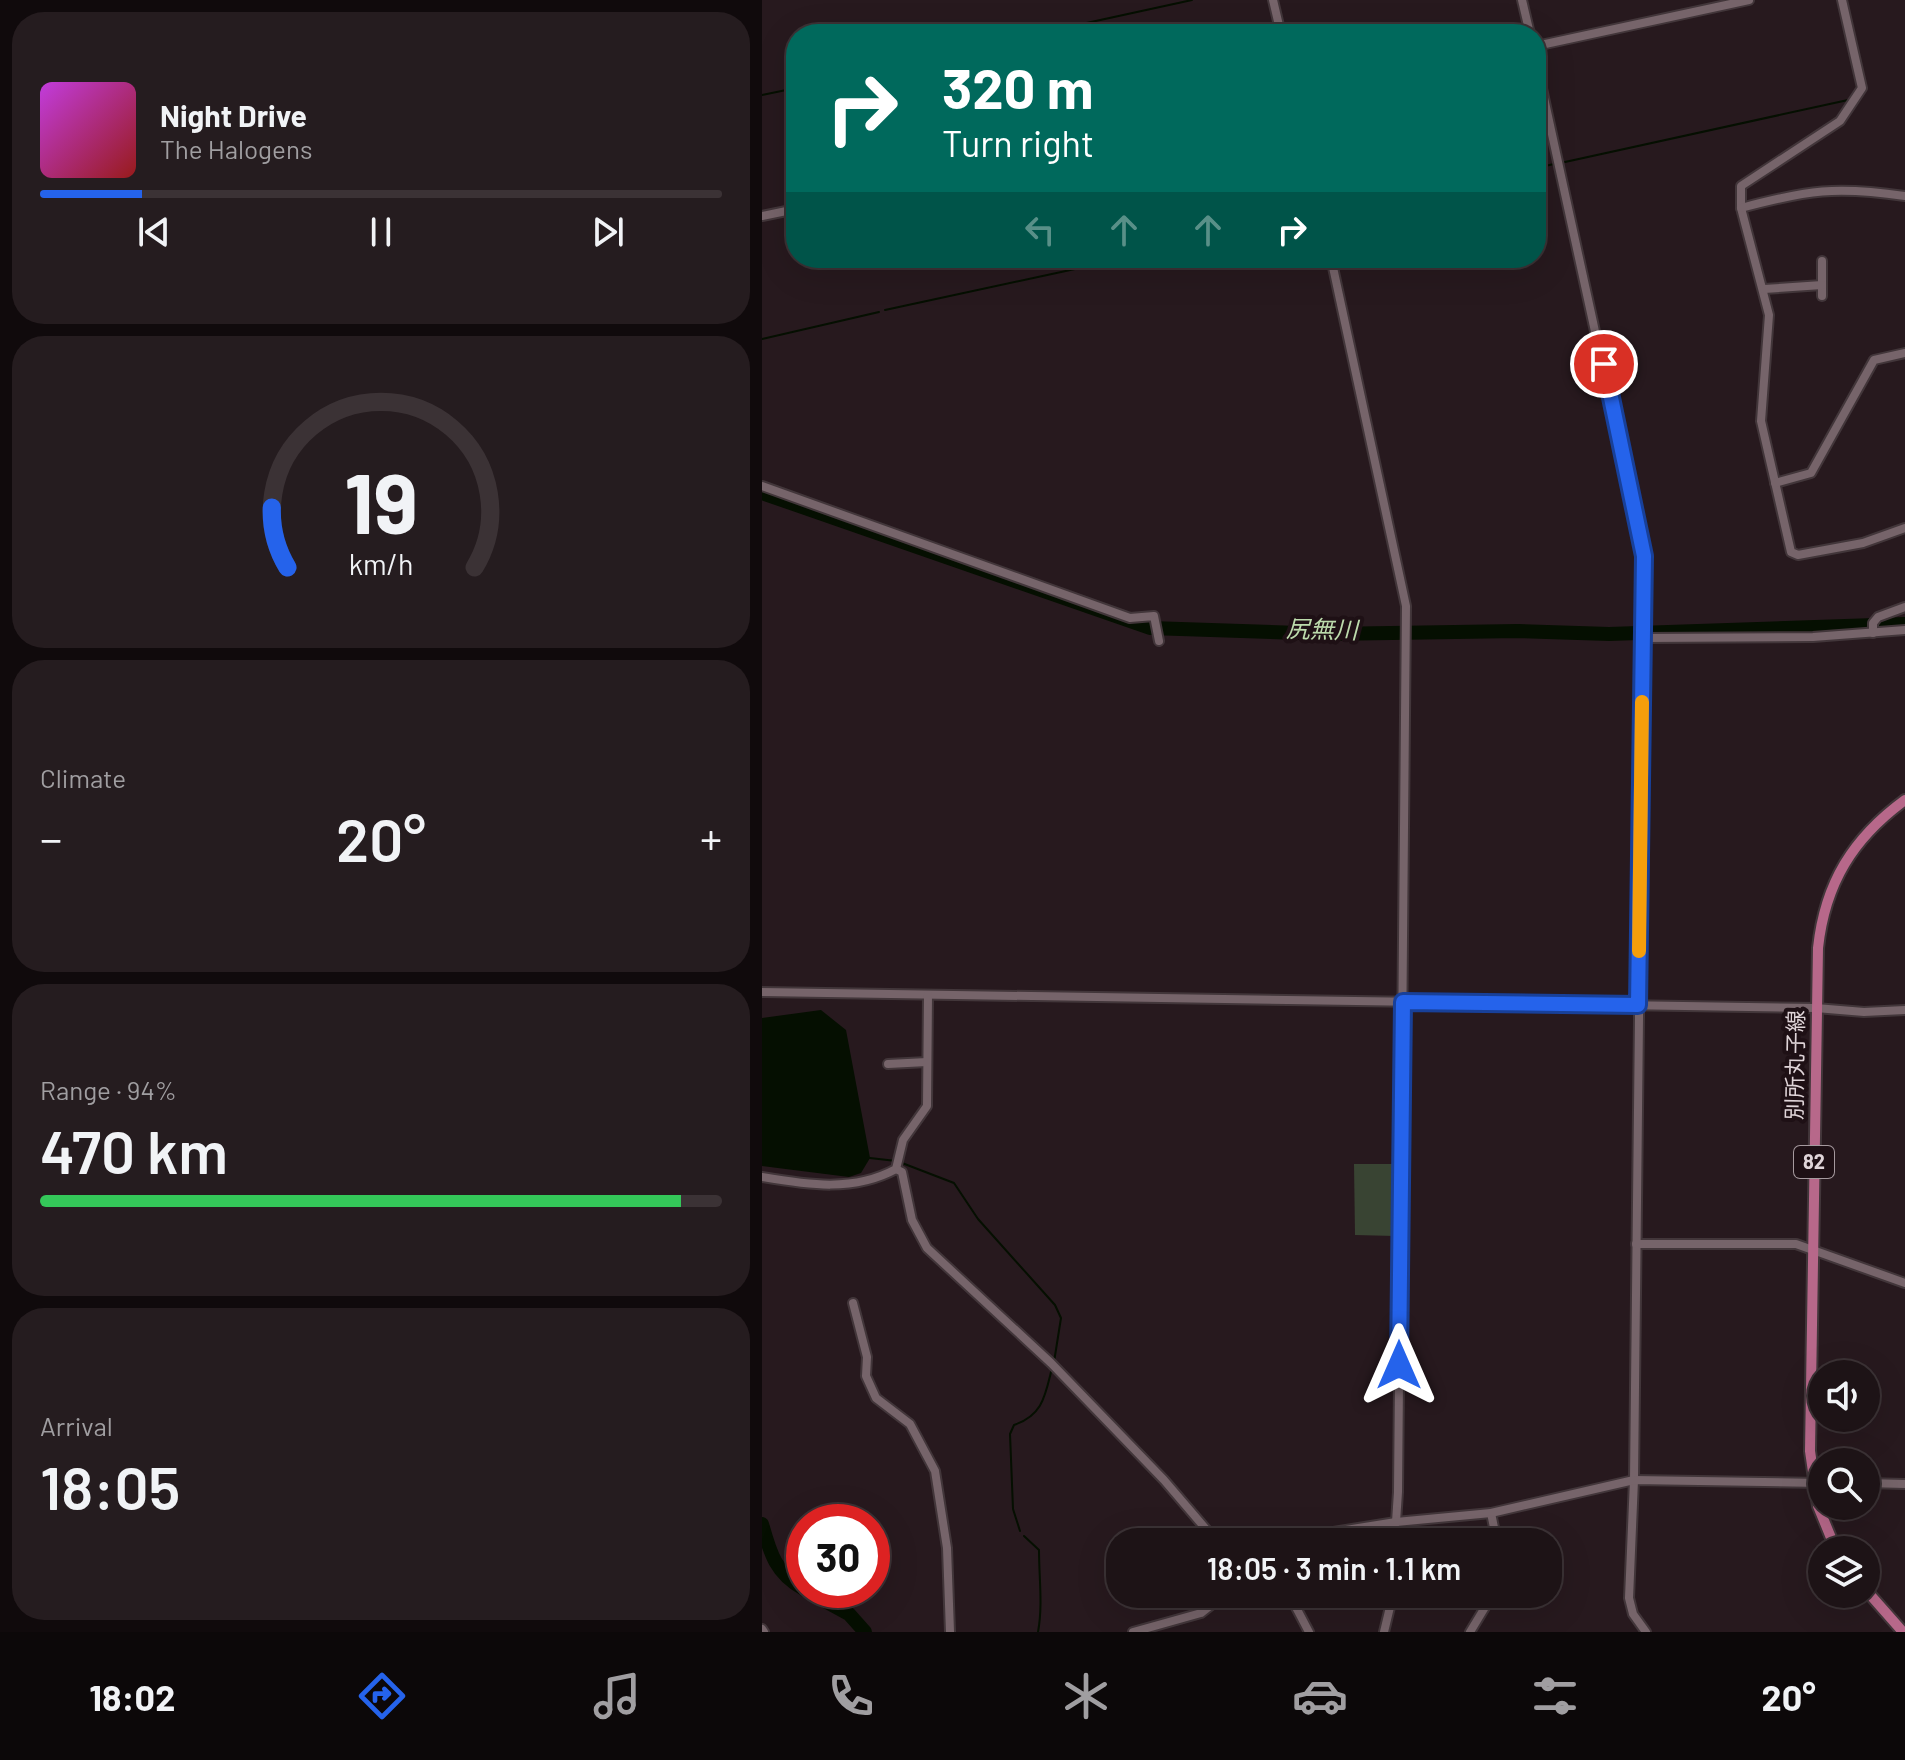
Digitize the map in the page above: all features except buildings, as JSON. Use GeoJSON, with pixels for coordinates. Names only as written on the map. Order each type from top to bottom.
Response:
{"type":"FeatureCollection","features":[{"type":"Feature","properties":{"kind":"main road","name":"別所丸子線"},"geometry":{"type":"LineString","coordinates":[[1816,1448],[1812,1249],[1820,926],[1830,889],[1845,859],[1867,830],[1905,800]]}},
{"type":"Feature","properties":{"kind":"main road"},"geometry":{"type":"LineString","coordinates":[[1880,1606],[1903,1632]]}},
{"type":"Feature","properties":{"kind":"street"},"geometry":{"type":"LineString","coordinates":[[1273,0],[1279,24]]}},
{"type":"Feature","properties":{"kind":"street"},"geometry":{"type":"LineString","coordinates":[[1522,0],[1528,24]]}},
{"type":"Feature","properties":{"kind":"street"},"geometry":{"type":"LineString","coordinates":[[1546,44],[1749,0]]}},
{"type":"Feature","properties":{"kind":"street"},"geometry":{"type":"LineString","coordinates":[[1842,0],[1862,88],[1840,121],[1744,181],[1740,190],[1741,208],[1769,315],[1761,411],[1791,552],[1798,555],[1863,543],[1905,528]]}},
{"type":"Feature","properties":{"kind":"street"},"geometry":{"type":"LineString","coordinates":[[1546,106],[1643,538],[1634,1480],[1629,1598],[1633,1614],[1646,1632]]}},
{"type":"Feature","properties":{"kind":"street"},"geometry":{"type":"LineString","coordinates":[[1741,208],[1802,191],[1852,188],[1905,196]]}},
{"type":"Feature","properties":{"kind":"street"},"geometry":{"type":"LineString","coordinates":[[762,216],[786,211]]}},
{"type":"Feature","properties":{"kind":"street"},"geometry":{"type":"LineString","coordinates":[[1822,261],[1822,296]]}},
{"type":"Feature","properties":{"kind":"street"},"geometry":{"type":"LineString","coordinates":[[1333,268],[1406,606],[1396,1522],[1393,1528]]}},
{"type":"Feature","properties":{"kind":"street"},"geometry":{"type":"LineString","coordinates":[[1764,289],[1822,285]]}},
{"type":"Feature","properties":{"kind":"street"},"geometry":{"type":"LineString","coordinates":[[1775,483],[1811,473],[1874,360],[1905,353]]}},
{"type":"Feature","properties":{"kind":"street"},"geometry":{"type":"LineString","coordinates":[[762,486],[1130,618],[1154,616],[1158,638]]}},
{"type":"Feature","properties":{"kind":"street"},"geometry":{"type":"LineString","coordinates":[[1873,629],[1878,617],[1905,607]]}},
{"type":"Feature","properties":{"kind":"street"},"geometry":{"type":"LineString","coordinates":[[1643,638],[1813,637],[1873,629],[1905,630]]}},
{"type":"Feature","properties":{"kind":"street"},"geometry":{"type":"LineString","coordinates":[[762,992],[1816,1008],[1864,1012],[1905,1010]]}},
{"type":"Feature","properties":{"kind":"street"},"geometry":{"type":"LineString","coordinates":[[896,1169],[903,1140],[927,1106],[928,995]]}},
{"type":"Feature","properties":{"kind":"street"},"geometry":{"type":"LineString","coordinates":[[888,1064],[927,1062]]}},
{"type":"Feature","properties":{"kind":"street"},"geometry":{"type":"LineString","coordinates":[[762,1177],[847,1185],[863,1183],[896,1169],[902,1172],[912,1220],[927,1248],[1051,1363],[1164,1480],[1205,1528]]}},
{"type":"Feature","properties":{"kind":"street"},"geometry":{"type":"LineString","coordinates":[[1636,1244],[1796,1244],[1905,1283]]}},
{"type":"Feature","properties":{"kind":"street"},"geometry":{"type":"LineString","coordinates":[[853,1303],[867,1357],[866,1376],[876,1398],[910,1424],[935,1471],[947,1548],[950,1632]]}},
{"type":"Feature","properties":{"kind":"street"},"geometry":{"type":"LineString","coordinates":[[1358,1528],[1491,1513],[1634,1480],[1808,1483]]}},
{"type":"Feature","properties":{"kind":"street"},"geometry":{"type":"LineString","coordinates":[[1880,1483],[1905,1484]]}},
{"type":"Feature","properties":{"kind":"street"},"geometry":{"type":"LineString","coordinates":[[1491,1513],[1494,1528]]}},
{"type":"Feature","properties":{"kind":"street"},"geometry":{"type":"LineString","coordinates":[[1133,1632],[1201,1613],[1207,1608]]}},
{"type":"Feature","properties":{"kind":"street"},"geometry":{"type":"LineString","coordinates":[[1296,1608],[1309,1632]]}},
{"type":"Feature","properties":{"kind":"street"},"geometry":{"type":"LineString","coordinates":[[1384,1632],[1390,1608]]}},
{"type":"Feature","properties":{"kind":"street"},"geometry":{"type":"LineString","coordinates":[[1470,1632],[1485,1608]]}},
{"type":"Feature","properties":{"kind":"green space"},"geometry":{"type":"Polygon","coordinates":[[[1354,1164],[1396,1164],[1395,1236],[1355,1235],[1354,1164]]]}},
{"type":"Feature","properties":{"kind":"shaded area"},"geometry":{"type":"Polygon","coordinates":[[[821,1010],[846,1030],[870,1158],[861,1173],[849,1177],[762,1166],[762,1018],[821,1010]]]}},
{"type":"Feature","properties":{"kind":"waterway"},"geometry":{"type":"LineString","coordinates":[[1082,24],[1192,0]]}},
{"type":"Feature","properties":{"kind":"waterway"},"geometry":{"type":"LineString","coordinates":[[762,95],[786,90]]}},
{"type":"Feature","properties":{"kind":"waterway"},"geometry":{"type":"LineString","coordinates":[[1565,162],[1848,100]]}},
{"type":"Feature","properties":{"kind":"waterway"},"geometry":{"type":"LineString","coordinates":[[1546,166],[1554,164]]}},
{"type":"Feature","properties":{"kind":"waterway"},"geometry":{"type":"LineString","coordinates":[[885,310],[1075,269]]}},
{"type":"Feature","properties":{"kind":"waterway"},"geometry":{"type":"LineString","coordinates":[[762,339],[879,312]]}},
{"type":"Feature","properties":{"kind":"waterway","name":"尻無川"},"geometry":{"type":"LineString","coordinates":[[762,493],[1150,628],[1328,634],[1518,631],[1609,634],[1905,624]]}},
{"type":"Feature","properties":{"kind":"waterway"},"geometry":{"type":"LineString","coordinates":[[870,1158],[896,1161]]}},
{"type":"Feature","properties":{"kind":"waterway"},"geometry":{"type":"LineString","coordinates":[[902,1163],[954,1183],[978,1219],[1055,1305],[1061,1318],[1054,1362]]}},
{"type":"Feature","properties":{"kind":"waterway"},"geometry":{"type":"LineString","coordinates":[[1020,1531],[1013,1509],[1010,1434],[1014,1425],[1037,1410],[1052,1368]]}},
{"type":"Feature","properties":{"kind":"waterway"},"geometry":{"type":"LineString","coordinates":[[762,1524],[776,1562],[786,1576]]}},
{"type":"Feature","properties":{"kind":"waterway"},"geometry":{"type":"LineString","coordinates":[[1024,1536],[1039,1550],[1041,1602],[1038,1632]]}},
{"type":"Feature","properties":{"kind":"waterway"},"geometry":{"type":"LineString","coordinates":[[838,1608],[849,1614],[865,1632]]}},
{"type":"Feature","properties":{"kind":"slow traffic"},"geometry":{"type":"LineString","coordinates":[[1639,951],[1642,702]]}},
{"type":"Feature","properties":{"kind":"route"},"geometry":{"type":"LineString","coordinates":[[1399,1365],[1403,1002],[1638,1005],[1644,556],[1643,538],[1604,364]]}}]}
